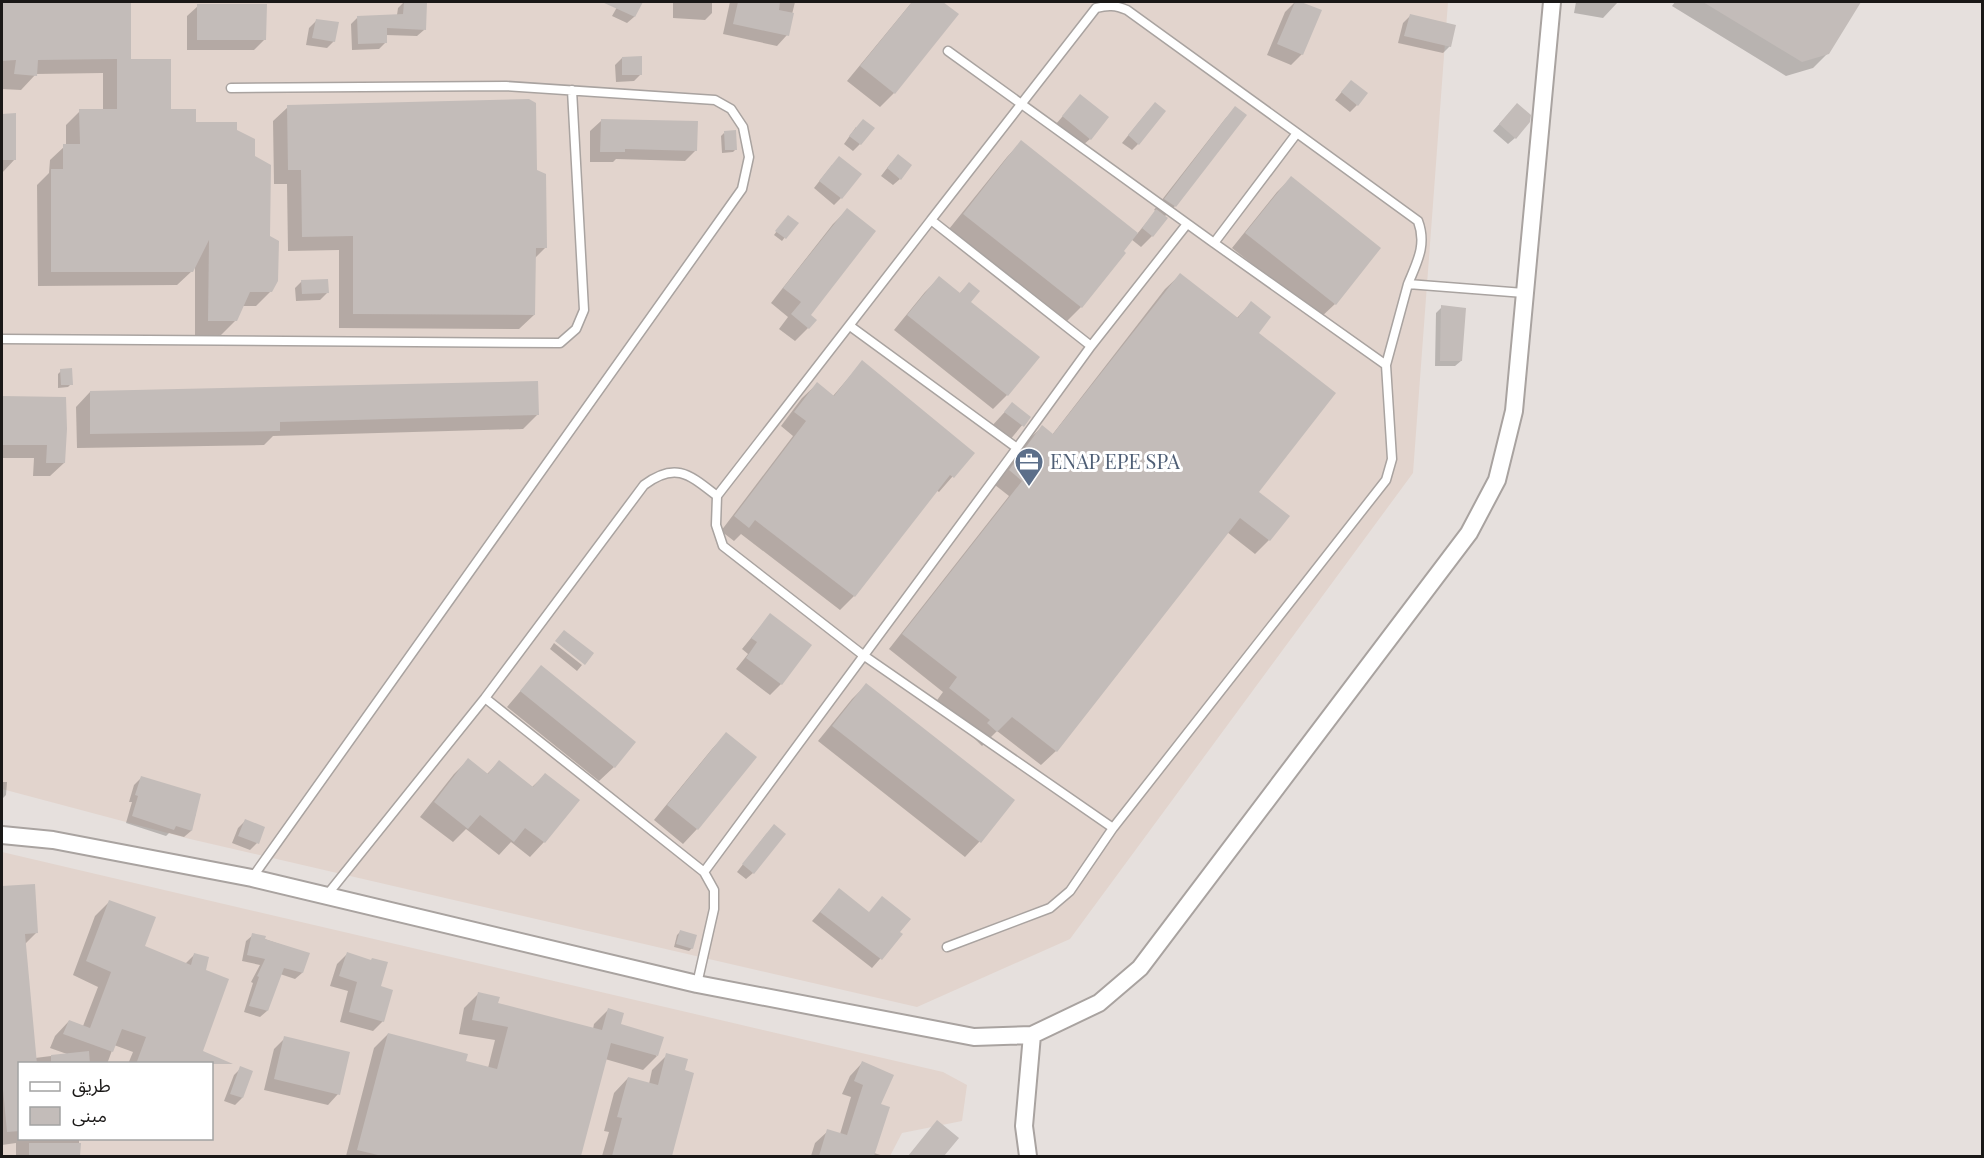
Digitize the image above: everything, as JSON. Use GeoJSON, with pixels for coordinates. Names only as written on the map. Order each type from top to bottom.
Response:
{"type":"FeatureCollection","features":[{"type":"Feature","properties":{"kind":"street"},"geometry":{"type":"LineString","coordinates":[[2,835],[53,840],[252,878],[698,984],[974,1037],[1032,1035],[1098,1003],[1140,968],[1468,533],[1497,480],[1514,411],[1552,2]]}},
{"type":"Feature","properties":{"kind":"street"},"geometry":{"type":"LineString","coordinates":[[1028,1156],[1024,1126],[1032,1035]]}},
{"type":"Feature","properties":{"kind":"lane"},"geometry":{"type":"LineString","coordinates":[[947,947],[1050,908],[1070,891],[1113,828],[1386,480],[1392,459],[1386,365],[1408,284],[1421,251],[1423,234],[1418,221],[1127,10],[1106,5],[1096,8],[717,496],[716,525],[723,546],[863,654],[1113,828]]}},
{"type":"Feature","properties":{"kind":"lane"},"geometry":{"type":"LineString","coordinates":[[948,51],[1386,365]]}},
{"type":"Feature","properties":{"kind":"lane"},"geometry":{"type":"LineString","coordinates":[[231,88],[506,86],[715,100],[731,109],[743,127],[749,158],[742,189],[252,878]]}},
{"type":"Feature","properties":{"kind":"lane"},"geometry":{"type":"LineString","coordinates":[[2,339],[560,343],[576,329],[584,310],[572,90]]}},
{"type":"Feature","properties":{"kind":"lane"},"geometry":{"type":"LineString","coordinates":[[1214,243],[1297,133]]}},
{"type":"Feature","properties":{"kind":"lane"},"geometry":{"type":"LineString","coordinates":[[931,220],[1091,346]]}},
{"type":"Feature","properties":{"kind":"lane"},"geometry":{"type":"LineString","coordinates":[[705,872],[1091,346],[1187,224]]}},
{"type":"Feature","properties":{"kind":"lane"},"geometry":{"type":"LineString","coordinates":[[1408,284],[1524,293]]}},
{"type":"Feature","properties":{"kind":"lane"},"geometry":{"type":"LineString","coordinates":[[850,326],[1017,448]]}},
{"type":"Feature","properties":{"kind":"lane"},"geometry":{"type":"LineString","coordinates":[[327,895],[485,698],[644,485],[657,476],[672,471],[691,475],[717,496]]}},
{"type":"Feature","properties":{"kind":"lane"},"geometry":{"type":"LineString","coordinates":[[485,698],[705,872],[714,890],[714,909],[698,984]]}},
{"type":"Feature","properties":{"kind":"shaded area"},"geometry":{"type":"Polygon","coordinates":[[[2,2],[1448,2],[1413,473],[1070,939],[917,1007],[190,839],[2,789],[2,2]]]}},
{"type":"Feature","properties":{"kind":"shaded area"},"geometry":{"type":"Polygon","coordinates":[[[2,852],[943,1072],[967,1085],[962,1121],[902,1133],[890,1156],[2,1156],[2,852]]]}},
{"type":"Feature","properties":{"kind":"building"},"geometry":{"type":"Polygon","coordinates":[[[2,2],[131,2],[131,59],[171,59],[171,109],[196,109],[196,122],[237,122],[237,130],[255,139],[255,156],[271,165],[270,236],[279,241],[278,281],[272,292],[250,292],[237,321],[208,321],[209,240],[193,272],[51,272],[51,169],[63,169],[63,144],[80,144],[79,109],[117,109],[117,59],[38,60],[37,76],[14,74],[16,60],[2,61],[2,2]]]}},
{"type":"Feature","properties":{"kind":"building"},"geometry":{"type":"Polygon","coordinates":[[[404,2],[427,2],[426,30],[387,28],[387,43],[358,44],[357,16],[403,14],[404,2]]]}},
{"type":"Feature","properties":{"kind":"building"},"geometry":{"type":"Polygon","coordinates":[[[602,2],[643,2],[635,17],[602,2]]]}},
{"type":"Feature","properties":{"kind":"building"},"geometry":{"type":"Polygon","coordinates":[[[738,2],[780,2],[779,10],[794,13],[789,36],[733,24],[738,2]]]}},
{"type":"Feature","properties":{"kind":"building"},"geometry":{"type":"Polygon","coordinates":[[[912,2],[943,2],[959,14],[895,94],[860,66],[912,2]]]}},
{"type":"Feature","properties":{"kind":"building"},"geometry":{"type":"Polygon","coordinates":[[[1295,2],[1322,10],[1303,55],[1277,44],[1295,2]]]}},
{"type":"Feature","properties":{"kind":"building"},"geometry":{"type":"Polygon","coordinates":[[[1703,2],[1861,2],[1829,54],[1802,62],[1703,2]]]}},
{"type":"Feature","properties":{"kind":"building"},"geometry":{"type":"Polygon","coordinates":[[[197,4],[267,4],[266,40],[197,40],[197,4]]]}},
{"type":"Feature","properties":{"kind":"building"},"geometry":{"type":"Polygon","coordinates":[[[1410,14],[1456,25],[1451,47],[1404,36],[1410,14]]]}},
{"type":"Feature","properties":{"kind":"building"},"geometry":{"type":"Polygon","coordinates":[[[316,19],[339,22],[335,42],[312,38],[316,19]]]}},
{"type":"Feature","properties":{"kind":"building"},"geometry":{"type":"Polygon","coordinates":[[[642,56],[642,75],[622,75],[622,57],[642,56]]]}},
{"type":"Feature","properties":{"kind":"building"},"geometry":{"type":"Polygon","coordinates":[[[1351,80],[1368,93],[1358,106],[1341,92],[1351,80]]]}},
{"type":"Feature","properties":{"kind":"building"},"geometry":{"type":"Polygon","coordinates":[[[1080,94],[1109,117],[1091,140],[1062,116],[1080,94]]]}},
{"type":"Feature","properties":{"kind":"building"},"geometry":{"type":"Polygon","coordinates":[[[529,99],[536,103],[537,170],[546,174],[547,248],[536,248],[535,315],[353,314],[353,236],[302,237],[301,170],[288,170],[287,105],[529,99]]]}},
{"type":"Feature","properties":{"kind":"building"},"geometry":{"type":"Polygon","coordinates":[[[1155,102],[1166,111],[1139,145],[1128,135],[1155,102]]]}},
{"type":"Feature","properties":{"kind":"building"},"geometry":{"type":"Polygon","coordinates":[[[1517,103],[1531,115],[1530,122],[1516,139],[1499,124],[1517,103]]]}},
{"type":"Feature","properties":{"kind":"building"},"geometry":{"type":"Polygon","coordinates":[[[1235,106],[1247,115],[1176,207],[1164,199],[1235,106]]]}},
{"type":"Feature","properties":{"kind":"building"},"geometry":{"type":"Polygon","coordinates":[[[16,113],[16,160],[2,160],[2,114],[16,113]]]}},
{"type":"Feature","properties":{"kind":"building"},"geometry":{"type":"Polygon","coordinates":[[[601,119],[698,121],[697,151],[625,149],[625,152],[600,152],[601,119]]]}},
{"type":"Feature","properties":{"kind":"building"},"geometry":{"type":"Polygon","coordinates":[[[863,119],[875,128],[861,145],[849,136],[863,119]]]}},
{"type":"Feature","properties":{"kind":"building"},"geometry":{"type":"Polygon","coordinates":[[[736,130],[737,150],[725,150],[724,131],[736,130]]]}},
{"type":"Feature","properties":{"kind":"building"},"geometry":{"type":"Polygon","coordinates":[[[1021,140],[1138,233],[1124,251],[1126,253],[1082,308],[963,214],[1021,140]]]}},
{"type":"Feature","properties":{"kind":"building"},"geometry":{"type":"Polygon","coordinates":[[[898,154],[912,165],[901,180],[887,168],[898,154]]]}},
{"type":"Feature","properties":{"kind":"building"},"geometry":{"type":"Polygon","coordinates":[[[839,156],[862,174],[842,199],[819,181],[839,156]]]}},
{"type":"Feature","properties":{"kind":"building"},"geometry":{"type":"Polygon","coordinates":[[[1291,176],[1381,248],[1336,305],[1245,233],[1291,176]]]}},
{"type":"Feature","properties":{"kind":"building"},"geometry":{"type":"Polygon","coordinates":[[[847,208],[876,231],[811,315],[817,320],[809,329],[791,314],[801,302],[783,288],[847,208]]]}},
{"type":"Feature","properties":{"kind":"building"},"geometry":{"type":"Polygon","coordinates":[[[1156,209],[1168,218],[1153,237],[1142,228],[1156,209]]]}},
{"type":"Feature","properties":{"kind":"building"},"geometry":{"type":"Polygon","coordinates":[[[788,215],[799,223],[786,239],[775,231],[788,215]]]}},
{"type":"Feature","properties":{"kind":"building"},"geometry":{"type":"Polygon","coordinates":[[[1180,273],[1238,318],[1251,301],[1271,317],[1259,333],[1336,393],[1259,492],[1290,516],[1270,541],[1240,518],[1057,752],[1012,717],[997,732],[987,723],[990,720],[949,688],[957,677],[902,634],[1022,481],[1009,470],[1042,425],[1053,434],[1180,273]]]}},
{"type":"Feature","properties":{"kind":"building"},"geometry":{"type":"Polygon","coordinates":[[[939,276],[960,293],[969,282],[980,291],[971,302],[1040,357],[1008,396],[907,315],[939,276]]]}},
{"type":"Feature","properties":{"kind":"building"},"geometry":{"type":"Polygon","coordinates":[[[328,279],[329,293],[302,294],[301,280],[328,279]]]}},
{"type":"Feature","properties":{"kind":"building"},"geometry":{"type":"Polygon","coordinates":[[[1441,305],[1466,308],[1462,361],[1440,361],[1441,305]]]}},
{"type":"Feature","properties":{"kind":"building"},"geometry":{"type":"Polygon","coordinates":[[[862,360],[975,453],[954,478],[950,475],[855,597],[755,520],[749,528],[734,516],[806,421],[794,412],[817,382],[834,396],[862,360]]]}},
{"type":"Feature","properties":{"kind":"building"},"geometry":{"type":"Polygon","coordinates":[[[72,368],[73,385],[61,385],[60,369],[72,368]]]}},
{"type":"Feature","properties":{"kind":"building"},"geometry":{"type":"Polygon","coordinates":[[[538,381],[539,415],[280,422],[280,431],[90,434],[90,391],[538,381]]]}},
{"type":"Feature","properties":{"kind":"building"},"geometry":{"type":"Polygon","coordinates":[[[2,396],[66,397],[65,463],[46,463],[47,445],[2,445],[2,396]]]}},
{"type":"Feature","properties":{"kind":"building"},"geometry":{"type":"Polygon","coordinates":[[[1012,402],[1031,417],[1024,427],[1004,412],[1012,402]]]}},
{"type":"Feature","properties":{"kind":"building"},"geometry":{"type":"Polygon","coordinates":[[[770,613],[812,645],[782,685],[746,658],[757,642],[751,638],[770,613]]]}},
{"type":"Feature","properties":{"kind":"building"},"geometry":{"type":"Polygon","coordinates":[[[564,630],[594,653],[585,665],[555,641],[564,630]]]}},
{"type":"Feature","properties":{"kind":"building"},"geometry":{"type":"Polygon","coordinates":[[[541,665],[636,742],[615,768],[520,691],[541,665]]]}},
{"type":"Feature","properties":{"kind":"building"},"geometry":{"type":"Polygon","coordinates":[[[866,683],[1015,800],[981,843],[832,726],[866,683]]]}},
{"type":"Feature","properties":{"kind":"building"},"geometry":{"type":"Polygon","coordinates":[[[726,732],[757,757],[698,830],[667,805],[726,732]]]}},
{"type":"Feature","properties":{"kind":"building"},"geometry":{"type":"Polygon","coordinates":[[[468,758],[488,774],[499,760],[533,787],[545,773],[580,800],[545,843],[525,828],[514,842],[480,815],[468,829],[434,802],[468,758]]]}},
{"type":"Feature","properties":{"kind":"building"},"geometry":{"type":"Polygon","coordinates":[[[141,776],[201,794],[192,831],[176,826],[174,830],[132,816],[141,776]]]}},
{"type":"Feature","properties":{"kind":"building"},"geometry":{"type":"Polygon","coordinates":[[[245,819],[265,827],[259,844],[238,836],[245,819]]]}},
{"type":"Feature","properties":{"kind":"building"},"geometry":{"type":"Polygon","coordinates":[[[774,824],[786,834],[754,874],[742,864],[774,824]]]}},
{"type":"Feature","properties":{"kind":"building"},"geometry":{"type":"Polygon","coordinates":[[[35,884],[38,933],[25,934],[37,1062],[18,1062],[18,1131],[7,1132],[2,1079],[2,886],[35,884]]]}},
{"type":"Feature","properties":{"kind":"building"},"geometry":{"type":"Polygon","coordinates":[[[839,888],[869,912],[882,896],[911,919],[900,932],[903,934],[882,960],[820,912],[839,888]]]}},
{"type":"Feature","properties":{"kind":"building"},"geometry":{"type":"Polygon","coordinates":[[[109,900],[156,917],[145,946],[191,965],[194,953],[209,957],[206,970],[229,979],[203,1051],[233,1064],[137,1062],[146,1037],[122,1029],[113,1052],[63,1034],[69,1020],[90,1028],[111,972],[86,961],[109,900]]]}},
{"type":"Feature","properties":{"kind":"building"},"geometry":{"type":"Polygon","coordinates":[[[680,930],[697,935],[693,949],[676,944],[680,930]]]}},
{"type":"Feature","properties":{"kind":"building"},"geometry":{"type":"Polygon","coordinates":[[[252,933],[310,953],[303,973],[284,968],[268,1011],[249,1006],[259,977],[257,976],[265,959],[247,955],[252,933]]]}},
{"type":"Feature","properties":{"kind":"building"},"geometry":{"type":"Polygon","coordinates":[[[347,952],[371,960],[372,958],[388,962],[381,986],[393,990],[384,1022],[349,1012],[357,982],[339,976],[347,952]]]}},
{"type":"Feature","properties":{"kind":"building"},"geometry":{"type":"Polygon","coordinates":[[[478,992],[500,997],[498,1003],[602,1030],[608,1008],[624,1013],[621,1024],[664,1037],[658,1056],[611,1043],[581,1156],[382,1156],[357,1150],[388,1033],[468,1054],[466,1061],[497,1069],[508,1027],[472,1020],[478,992]]]}},
{"type":"Feature","properties":{"kind":"building"},"geometry":{"type":"Polygon","coordinates":[[[284,1036],[350,1052],[340,1095],[274,1079],[284,1036]]]}},
{"type":"Feature","properties":{"kind":"building"},"geometry":{"type":"Polygon","coordinates":[[[89,1051],[90,1062],[51,1062],[51,1055],[89,1051]]]}},
{"type":"Feature","properties":{"kind":"building"},"geometry":{"type":"Polygon","coordinates":[[[666,1053],[688,1059],[685,1070],[694,1073],[672,1156],[612,1156],[622,1118],[617,1117],[628,1077],[658,1085],[666,1053]]]}},
{"type":"Feature","properties":{"kind":"building"},"geometry":{"type":"Polygon","coordinates":[[[862,1061],[894,1075],[881,1104],[890,1107],[874,1156],[819,1156],[827,1129],[847,1135],[863,1085],[854,1081],[862,1061]]]}},
{"type":"Feature","properties":{"kind":"building"},"geometry":{"type":"Polygon","coordinates":[[[240,1066],[253,1071],[243,1098],[230,1094],[240,1066]]]}},
{"type":"Feature","properties":{"kind":"building"},"geometry":{"type":"Polygon","coordinates":[[[937,1120],[959,1138],[944,1156],[908,1156],[937,1120]]]}},
{"type":"Feature","properties":{"kind":"building"},"geometry":{"type":"Polygon","coordinates":[[[29,1143],[81,1143],[80,1156],[29,1156],[29,1143]]]}},
{"type":"Feature","properties":{"kind":"place","name":"ENAP EPE SPA"},"geometry":{"type":"Point","coordinates":[1029,488]}}]}
